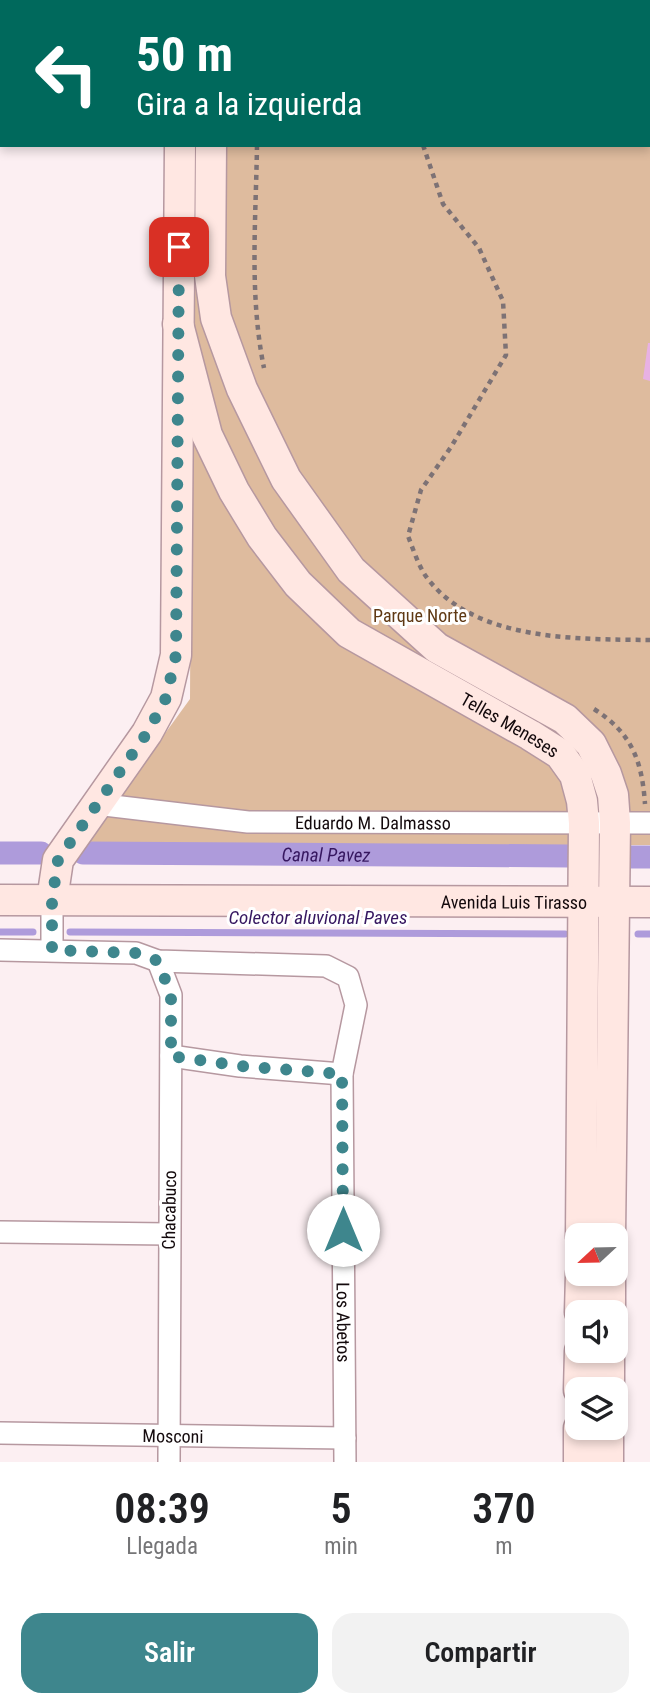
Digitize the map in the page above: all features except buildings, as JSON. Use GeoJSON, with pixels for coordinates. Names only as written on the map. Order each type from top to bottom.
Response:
{"type":"FeatureCollection","features":[{"type":"Feature","properties":{"kind":"street"},"geometry":{"type":"LineString","coordinates":[[52,950],[52,900],[58,860],[147,733],[166,698],[176,655],[180,147]]}},
{"type":"Feature","properties":{"kind":"street","name":"Telles Meneses"},"geometry":{"type":"LineString","coordinates":[[211,147],[210,276],[216,318],[242,389],[286,479],[351,570],[437,648],[565,719],[591,744],[607,774],[613,795],[615,823],[610,1223]]}},
{"type":"Feature","properties":{"kind":"street","name":"Telles Meneses"},"geometry":{"type":"LineString","coordinates":[[178,324],[207,435],[234,491],[262,537],[298,584],[349,633],[530,734],[560,754],[575,775],[584,823],[581,1223]]}},
{"type":"Feature","properties":{"kind":"street","name":"Eduardo M. Dalmasso"},"geometry":{"type":"LineString","coordinates":[[96,804],[248,822],[648,823]]}},
{"type":"Feature","properties":{"kind":"street","name":"Avenida Luis Tirasso"},"geometry":{"type":"LineString","coordinates":[[0,900],[650,901]]}},
{"type":"Feature","properties":{"kind":"street"},"geometry":{"type":"LineString","coordinates":[[0,950],[136,953],[158,961]]}},
{"type":"Feature","properties":{"kind":"street","name":"Los Abetos"},"geometry":{"type":"LineString","coordinates":[[158,961],[326,966],[348,977],[356,1004],[342,1074],[345,1462]]}},
{"type":"Feature","properties":{"kind":"street","name":"Chacabuco"},"geometry":{"type":"LineString","coordinates":[[158,961],[171,995],[169,1462]]}},
{"type":"Feature","properties":{"kind":"street"},"geometry":{"type":"LineString","coordinates":[[171,1056],[240,1066],[342,1074]]}},
{"type":"Feature","properties":{"kind":"street"},"geometry":{"type":"LineString","coordinates":[[0,1232],[169,1234]]}},
{"type":"Feature","properties":{"kind":"street","name":"Mosconi"},"geometry":{"type":"LineString","coordinates":[[0,1433],[345,1438]]}},
{"type":"Feature","properties":{"kind":"street"},"geometry":{"type":"LineString","coordinates":[[579,1440],[579,1462]]}},
{"type":"Feature","properties":{"kind":"street"},"geometry":{"type":"LineString","coordinates":[[608,1440],[608,1462]]}},
{"type":"Feature","properties":{"kind":"path"},"geometry":{"type":"LineString","coordinates":[[257,147],[256,300],[258,339],[265,372]]}},
{"type":"Feature","properties":{"kind":"path"},"geometry":{"type":"LineString","coordinates":[[424,147],[443,204],[479,248],[503,301],[506,355],[451,447],[421,490],[408,536],[425,575],[465,611],[511,630],[569,637],[650,640]]}},
{"type":"Feature","properties":{"kind":"path"},"geometry":{"type":"LineString","coordinates":[[593,708],[623,733],[636,756],[643,780],[648,823]]}},
{"type":"Feature","properties":{"kind":"green space","name":"Parque Norte"},"geometry":{"type":"Polygon","coordinates":[[[193,147],[650,147],[650,845],[82,848],[190,699],[193,147]]]}},
{"type":"Feature","properties":{"kind":"waterway","name":"Canal Pavez"},"geometry":{"type":"LineString","coordinates":[[0,853],[41,853]]}},
{"type":"Feature","properties":{"kind":"waterway","name":"Canal Pavez"},"geometry":{"type":"LineString","coordinates":[[83,853],[570,856]]}},
{"type":"Feature","properties":{"kind":"waterway","name":"Canal Pavez"},"geometry":{"type":"LineString","coordinates":[[626,857],[650,857]]}},
{"type":"Feature","properties":{"kind":"waterway","name":"Colector aluvional Paves"},"geometry":{"type":"LineString","coordinates":[[0,932],[33,932]]}},
{"type":"Feature","properties":{"kind":"waterway","name":"Colector aluvional Paves"},"geometry":{"type":"LineString","coordinates":[[70,932],[565,934]]}},
{"type":"Feature","properties":{"kind":"waterway","name":"Colector aluvional Paves"},"geometry":{"type":"LineString","coordinates":[[638,934],[650,934]]}},
{"type":"Feature","properties":{"kind":"route"},"geometry":{"type":"LineString","coordinates":[[179,247],[176,655],[166,698],[147,733],[58,860],[52,900],[52,950],[136,953],[158,961],[171,995],[171,1056],[240,1066],[342,1074],[343,1230]]}}]}
